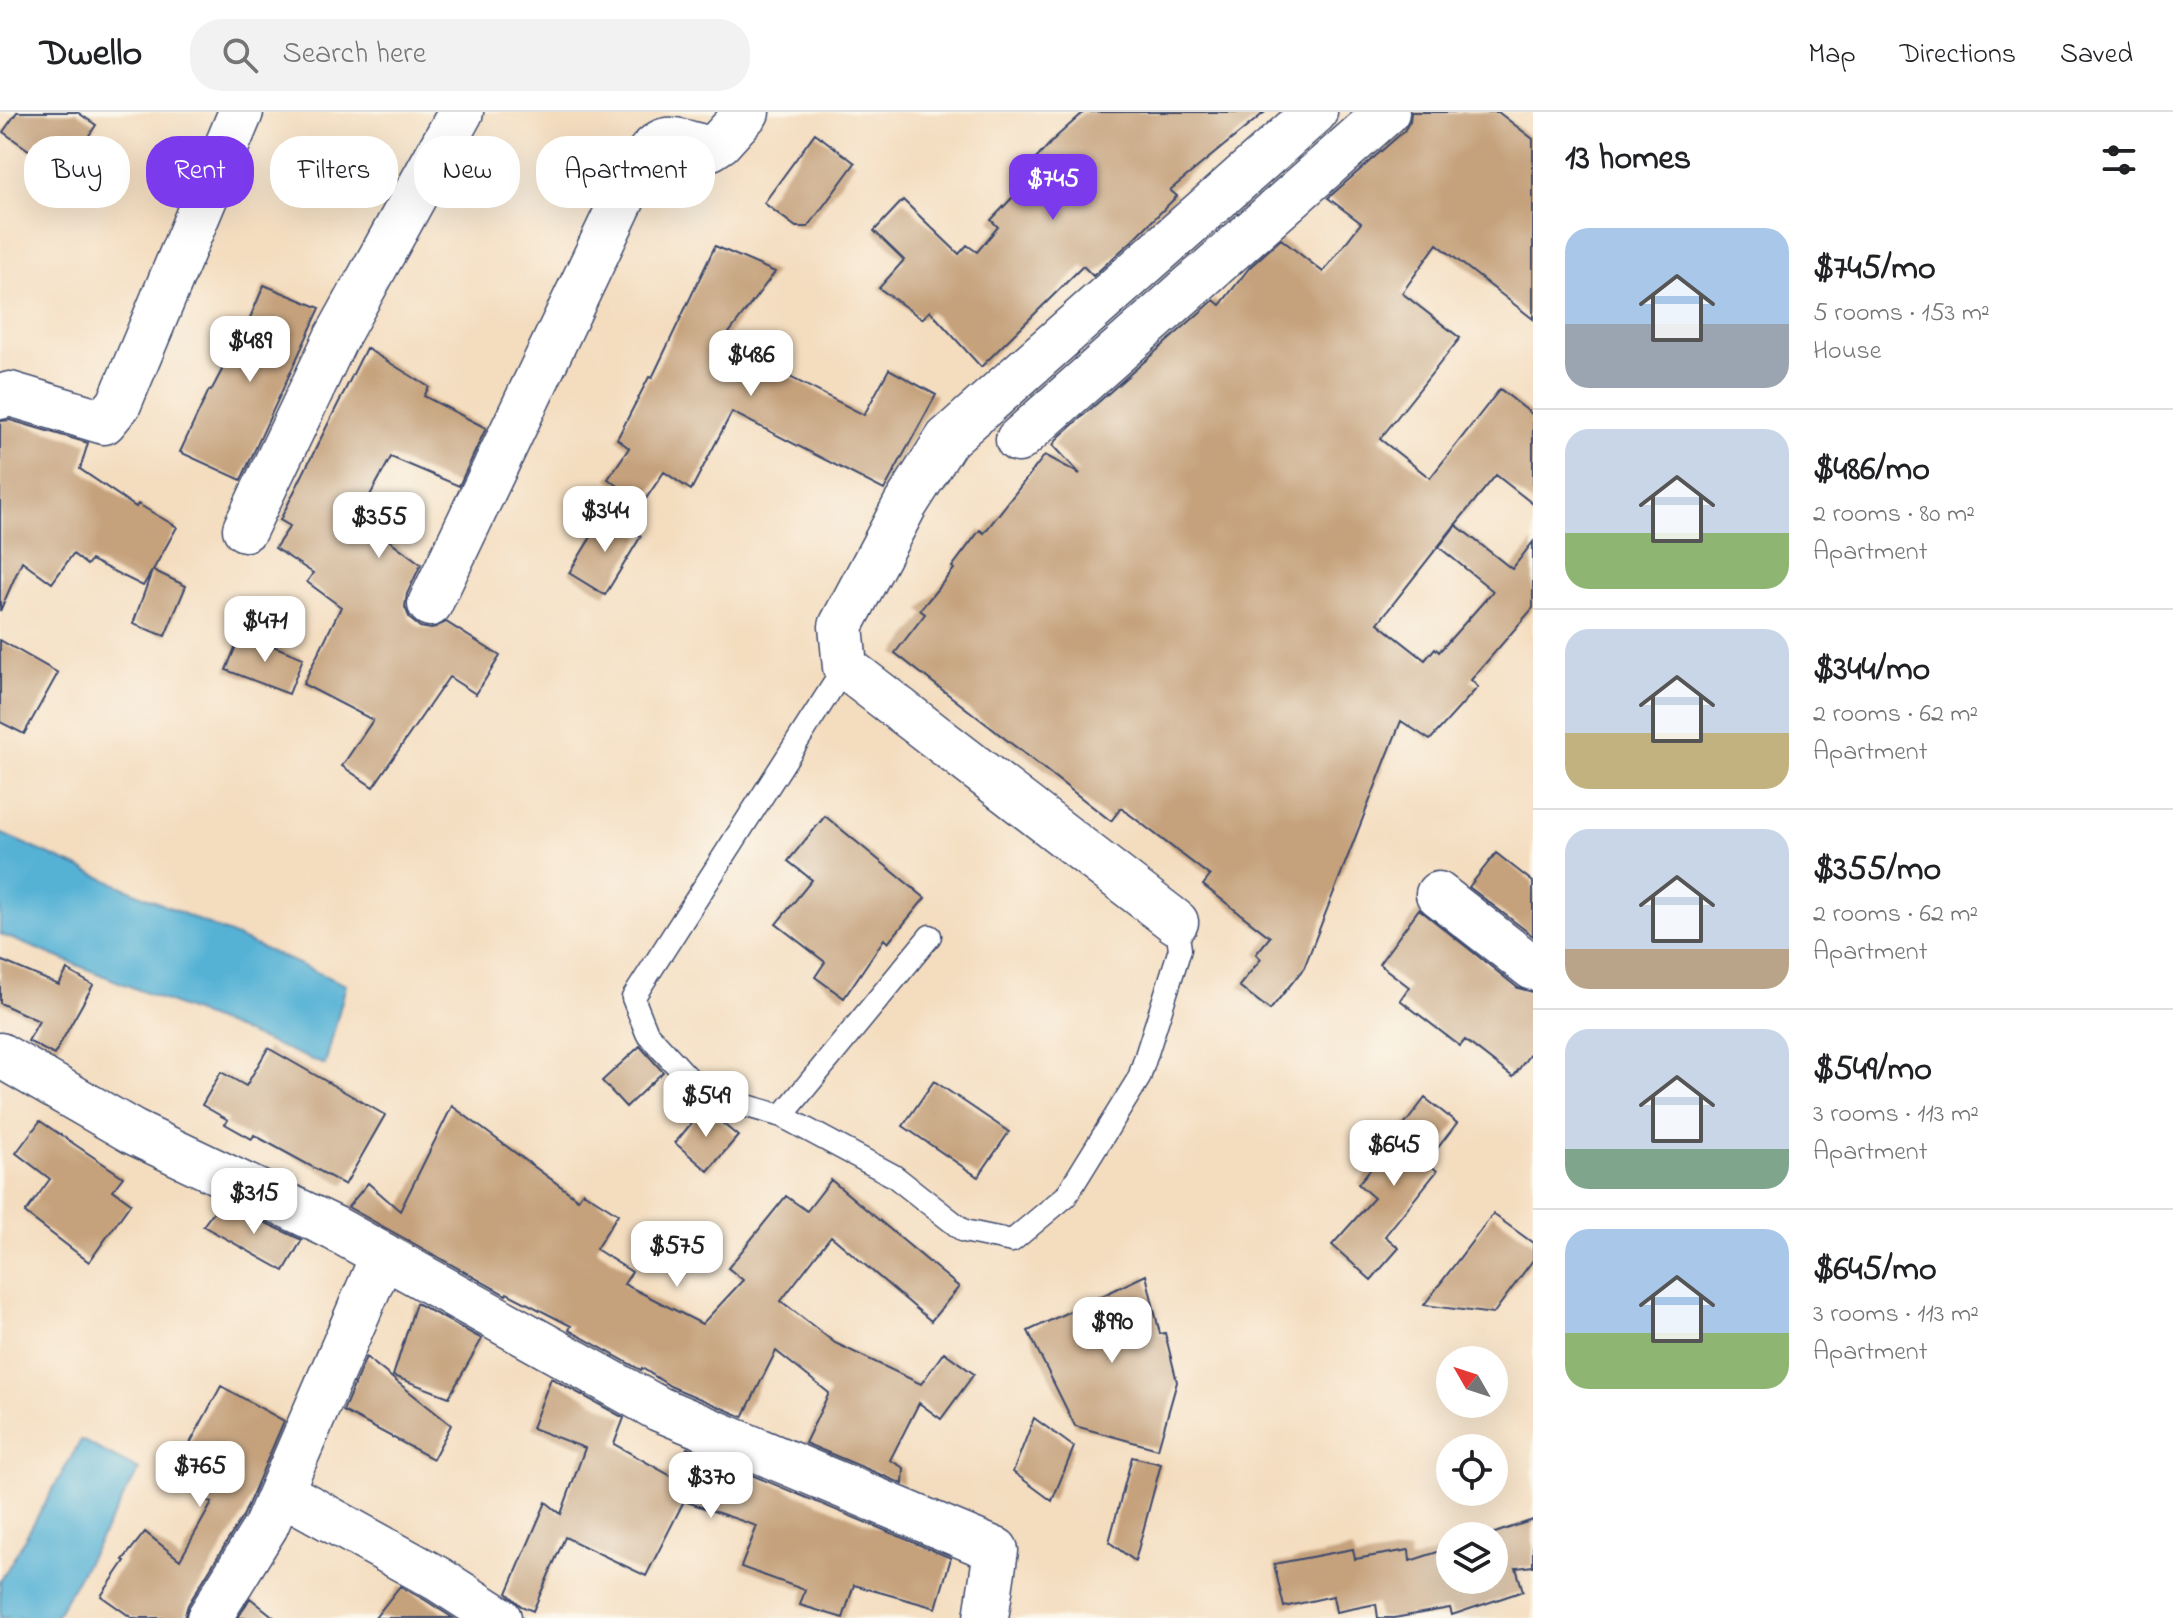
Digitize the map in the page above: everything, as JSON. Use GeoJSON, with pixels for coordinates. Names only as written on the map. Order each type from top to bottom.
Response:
{"type":"FeatureCollection","features":[{"type":"Feature","properties":{"kind":"street"},"geometry":{"type":"LineString","coordinates":[[0,397],[10,394],[104,422],[119,404],[241,112]]}},
{"type":"Feature","properties":{"kind":"street"},"geometry":{"type":"LineString","coordinates":[[245,529],[335,340],[461,112]]}},
{"type":"Feature","properties":{"kind":"street"},"geometry":{"type":"LineString","coordinates":[[430,604],[627,190],[649,153],[661,142],[670,139],[711,148],[747,112]]}},
{"type":"Feature","properties":{"kind":"street"},"geometry":{"type":"LineString","coordinates":[[1176,922],[845,667],[841,626],[905,505],[947,439],[1315,112]]}},
{"type":"Feature","properties":{"kind":"street"},"geometry":{"type":"LineString","coordinates":[[1018,440],[1387,112]]}},
{"type":"Feature","properties":{"kind":"street"},"geometry":{"type":"LineString","coordinates":[[1063,337],[1097,370]]}},
{"type":"Feature","properties":{"kind":"street"},"geometry":{"type":"LineString","coordinates":[[1438,894],[1533,968]]}},
{"type":"Feature","properties":{"kind":"street"},"geometry":{"type":"LineString","coordinates":[[0,1055],[133,1132],[334,1228],[659,1409],[996,1550],[986,1618]]}},
{"type":"Feature","properties":{"kind":"street"},"geometry":{"type":"LineString","coordinates":[[209,1618],[266,1526],[383,1255]]}},
{"type":"Feature","properties":{"kind":"street"},"geometry":{"type":"LineString","coordinates":[[281,1492],[438,1579],[499,1618]]}},
{"type":"Feature","properties":{"kind":"lane"},"geometry":{"type":"LineString","coordinates":[[845,667],[633,998],[647,1033],[702,1093],[782,1116],[894,1176],[964,1231],[1012,1241],[1066,1196],[1139,1078],[1180,949],[1176,922]]}},
{"type":"Feature","properties":{"kind":"lane"},"geometry":{"type":"LineString","coordinates":[[782,1116],[930,936]]}},
{"type":"Feature","properties":{"kind":"water"},"geometry":{"type":"Polygon","coordinates":[[[0,833],[346,985],[325,1065],[0,934],[0,833]]]}},
{"type":"Feature","properties":{"kind":"water"},"geometry":{"type":"Polygon","coordinates":[[[81,1440],[139,1470],[55,1618],[0,1618],[0,1582],[81,1440]]]}},
{"type":"Feature","properties":{"kind":"building"},"geometry":{"type":"Polygon","coordinates":[[[17,112],[77,112],[96,125],[89,136],[24,136],[24,147],[3,132],[17,112]]]}},
{"type":"Feature","properties":{"kind":"building"},"geometry":{"type":"Polygon","coordinates":[[[1084,112],[1265,112],[1170,190],[1177,196],[1093,276],[1083,266],[981,367],[930,311],[922,319],[879,288],[904,260],[874,231],[903,200],[959,254],[967,245],[977,252],[998,227],[991,220],[1032,177],[1025,171],[1084,112]]]}},
{"type":"Feature","properties":{"kind":"building"},"geometry":{"type":"Polygon","coordinates":[[[1411,112],[1498,112],[1533,139],[1533,319],[1437,244],[1402,293],[1460,338],[1380,439],[1430,478],[1500,389],[1533,415],[1533,504],[1496,475],[1455,525],[1378,623],[1425,660],[1435,648],[1439,652],[1493,591],[1439,547],[1456,525],[1512,569],[1533,542],[1533,608],[1471,680],[1478,687],[1430,740],[1401,721],[1304,968],[1270,1010],[1239,986],[1261,959],[1256,954],[1270,937],[1203,885],[1210,876],[1121,808],[1111,821],[895,653],[925,614],[920,610],[954,569],[952,567],[980,530],[984,533],[1045,455],[1080,474],[1053,445],[1060,436],[1214,300],[1220,305],[1250,267],[1281,239],[1323,272],[1361,223],[1328,198],[1404,131],[1411,112]]]}},
{"type":"Feature","properties":{"kind":"building"},"geometry":{"type":"Polygon","coordinates":[[[815,133],[855,163],[808,227],[796,227],[764,203],[815,133]]]}},
{"type":"Feature","properties":{"kind":"building"},"geometry":{"type":"Polygon","coordinates":[[[715,246],[775,272],[723,341],[749,363],[753,358],[864,415],[889,369],[936,395],[884,490],[732,412],[691,490],[664,472],[643,503],[608,479],[629,448],[617,439],[649,377],[652,378],[715,246]]]}},
{"type":"Feature","properties":{"kind":"building"},"geometry":{"type":"Polygon","coordinates":[[[264,285],[320,308],[241,480],[180,452],[209,390],[233,349],[236,351],[264,285]]]}},
{"type":"Feature","properties":{"kind":"building"},"geometry":{"type":"Polygon","coordinates":[[[366,348],[429,387],[424,396],[486,428],[459,486],[391,457],[358,517],[421,564],[407,594],[405,607],[410,619],[420,627],[431,629],[446,622],[500,656],[476,694],[449,677],[373,787],[342,766],[373,720],[303,684],[341,607],[307,582],[313,573],[275,548],[290,526],[280,520],[366,348]]]}},
{"type":"Feature","properties":{"kind":"building"},"geometry":{"type":"Polygon","coordinates":[[[10,420],[88,443],[80,469],[136,507],[138,504],[177,527],[153,570],[186,586],[165,636],[133,624],[152,571],[143,586],[91,560],[87,565],[73,554],[52,583],[22,561],[0,611],[0,421],[10,420]]]}},
{"type":"Feature","properties":{"kind":"building"},"geometry":{"type":"Polygon","coordinates":[[[605,514],[641,536],[605,595],[569,573],[605,514]]]}},
{"type":"Feature","properties":{"kind":"building"},"geometry":{"type":"Polygon","coordinates":[[[241,633],[303,658],[289,694],[226,670],[241,633]]]}},
{"type":"Feature","properties":{"kind":"building"},"geometry":{"type":"Polygon","coordinates":[[[0,640],[58,673],[24,734],[0,722],[0,640]]]}},
{"type":"Feature","properties":{"kind":"building"},"geometry":{"type":"Polygon","coordinates":[[[825,816],[925,898],[888,943],[884,939],[844,998],[815,977],[825,962],[776,924],[812,880],[788,861],[825,816]]]}},
{"type":"Feature","properties":{"kind":"building"},"geometry":{"type":"Polygon","coordinates":[[[1496,853],[1533,882],[1533,936],[1469,887],[1496,853]]]}},
{"type":"Feature","properties":{"kind":"building"},"geometry":{"type":"Polygon","coordinates":[[[1419,909],[1518,988],[1533,992],[1533,1050],[1513,1077],[1465,1040],[1460,1046],[1400,1000],[1409,987],[1379,964],[1419,909]]]}},
{"type":"Feature","properties":{"kind":"building"},"geometry":{"type":"Polygon","coordinates":[[[0,960],[59,985],[67,970],[93,985],[54,1055],[28,1041],[39,1021],[0,1003],[0,960]]]}},
{"type":"Feature","properties":{"kind":"building"},"geometry":{"type":"Polygon","coordinates":[[[640,1046],[663,1072],[626,1107],[602,1081],[640,1046]]]}},
{"type":"Feature","properties":{"kind":"building"},"geometry":{"type":"Polygon","coordinates":[[[268,1048],[385,1115],[345,1185],[254,1135],[252,1139],[225,1124],[228,1120],[202,1105],[221,1072],[246,1086],[268,1048]]]}},
{"type":"Feature","properties":{"kind":"building"},"geometry":{"type":"Polygon","coordinates":[[[934,1081],[1009,1132],[978,1177],[903,1126],[934,1081]]]}},
{"type":"Feature","properties":{"kind":"building"},"geometry":{"type":"Polygon","coordinates":[[[1425,1098],[1457,1123],[1427,1162],[1437,1171],[1385,1236],[1399,1248],[1371,1280],[1332,1245],[1374,1198],[1358,1184],[1425,1098]]]}},
{"type":"Feature","properties":{"kind":"building"},"geometry":{"type":"Polygon","coordinates":[[[452,1106],[578,1199],[583,1192],[618,1214],[596,1249],[632,1272],[624,1284],[702,1324],[743,1280],[728,1268],[786,1196],[807,1211],[831,1180],[959,1287],[931,1321],[831,1236],[781,1301],[835,1343],[921,1384],[944,1352],[974,1374],[941,1419],[919,1403],[890,1460],[904,1468],[903,1484],[805,1443],[829,1393],[776,1351],[743,1417],[670,1386],[569,1330],[571,1326],[506,1295],[348,1207],[368,1183],[400,1211],[452,1106]]]}},
{"type":"Feature","properties":{"kind":"building"},"geometry":{"type":"Polygon","coordinates":[[[704,1108],[738,1136],[708,1171],[675,1143],[704,1108]]]}},
{"type":"Feature","properties":{"kind":"building"},"geometry":{"type":"Polygon","coordinates":[[[40,1121],[123,1177],[113,1190],[131,1203],[89,1262],[25,1213],[50,1179],[16,1153],[40,1121]]]}},
{"type":"Feature","properties":{"kind":"building"},"geometry":{"type":"Polygon","coordinates":[[[221,1202],[302,1240],[284,1271],[203,1226],[221,1202]]]}},
{"type":"Feature","properties":{"kind":"building"},"geometry":{"type":"Polygon","coordinates":[[[1493,1214],[1533,1243],[1533,1260],[1493,1314],[1424,1305],[1493,1214]]]}},
{"type":"Feature","properties":{"kind":"building"},"geometry":{"type":"Polygon","coordinates":[[[1146,1275],[1160,1334],[1165,1333],[1177,1382],[1158,1449],[1075,1426],[1028,1331],[1146,1275]]]}},
{"type":"Feature","properties":{"kind":"building"},"geometry":{"type":"Polygon","coordinates":[[[416,1303],[482,1339],[449,1397],[393,1376],[416,1303]]]}},
{"type":"Feature","properties":{"kind":"building"},"geometry":{"type":"Polygon","coordinates":[[[366,1357],[451,1425],[433,1459],[343,1411],[366,1357]]]}},
{"type":"Feature","properties":{"kind":"building"},"geometry":{"type":"Polygon","coordinates":[[[551,1378],[624,1418],[614,1444],[673,1477],[687,1448],[951,1558],[936,1608],[854,1585],[843,1618],[800,1605],[805,1590],[741,1567],[757,1526],[684,1501],[646,1576],[565,1537],[533,1611],[521,1606],[507,1593],[546,1502],[561,1514],[585,1448],[532,1428],[551,1378]]]}},
{"type":"Feature","properties":{"kind":"building"},"geometry":{"type":"Polygon","coordinates":[[[221,1386],[284,1421],[244,1514],[188,1605],[184,1618],[132,1618],[101,1596],[145,1532],[180,1560],[212,1503],[170,1480],[221,1386]]]}},
{"type":"Feature","properties":{"kind":"building"},"geometry":{"type":"Polygon","coordinates":[[[1034,1418],[1074,1447],[1052,1501],[1013,1472],[1034,1418]]]}},
{"type":"Feature","properties":{"kind":"building"},"geometry":{"type":"Polygon","coordinates":[[[1132,1457],[1161,1464],[1135,1561],[1109,1542],[1132,1457]]]}},
{"type":"Feature","properties":{"kind":"building"},"geometry":{"type":"Polygon","coordinates":[[[1533,1520],[1533,1566],[1516,1568],[1523,1591],[1452,1615],[1450,1608],[1378,1618],[1376,1604],[1336,1612],[1333,1596],[1284,1607],[1274,1564],[1353,1549],[1355,1559],[1409,1550],[1410,1561],[1436,1553],[1436,1594],[1508,1594],[1508,1529],[1533,1520]]]}},
{"type":"Feature","properties":{"kind":"building"},"geometry":{"type":"Polygon","coordinates":[[[400,1586],[425,1600],[453,1618],[375,1618],[400,1586]]]}},
{"type":"Feature","properties":{"kind":"building"},"geometry":{"type":"Polygon","coordinates":[[[250,1598],[275,1618],[238,1618],[250,1598]]]}}]}
